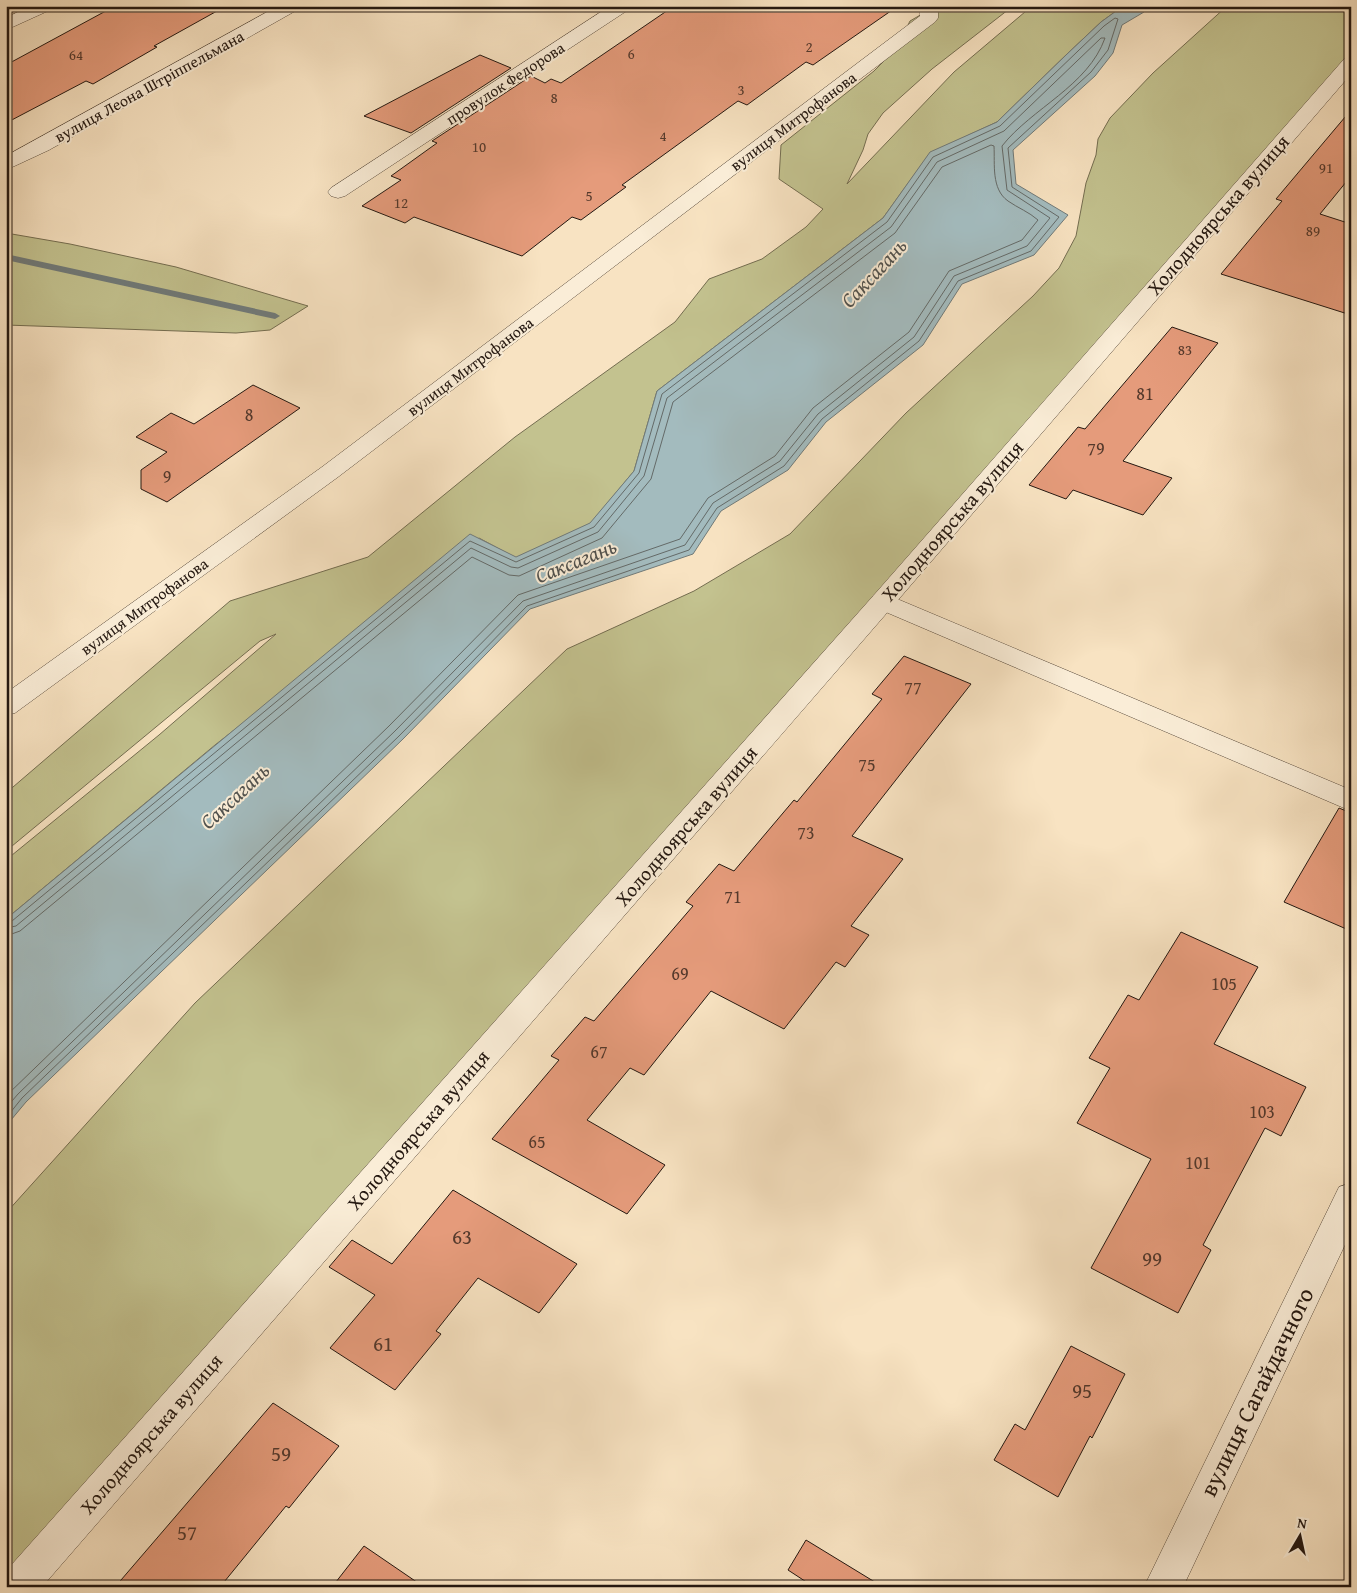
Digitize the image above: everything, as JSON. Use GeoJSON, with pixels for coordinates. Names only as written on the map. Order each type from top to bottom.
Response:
{"type":"FeatureCollection","features":[{"type":"Feature","properties":{"kind":"street"},"geometry":{"type":"LineString","coordinates":[[6,25],[44,6]]}},
{"type":"Feature","properties":{"kind":"street","name":"вулиця Леона Штріппельмана"},"geometry":{"type":"LineString","coordinates":[[6,164],[42,146],[291,6]]}},
{"type":"Feature","properties":{"kind":"street","name":"провулок Федорова"},"geometry":{"type":"LineString","coordinates":[[338,192],[622,6]]}},
{"type":"Feature","properties":{"kind":"street","name":"вулиця Митрофанова"},"geometry":{"type":"LineString","coordinates":[[6,706],[338,466],[929,12]]}},
{"type":"Feature","properties":{"kind":"street","name":"Холодноярська вулиця"},"geometry":{"type":"LineString","coordinates":[[17,1587],[883,601],[1351,62]]}},
{"type":"Feature","properties":{"kind":"street"},"geometry":{"type":"LineString","coordinates":[[6,142],[42,146]]}},
{"type":"Feature","properties":{"kind":"street"},"geometry":{"type":"LineString","coordinates":[[883,601],[1351,801]]}},
{"type":"Feature","properties":{"kind":"street","name":"вулиця Сагайдачного"},"geometry":{"type":"LineString","coordinates":[[1163,1587],[1351,1197]]}},
{"type":"Feature","properties":{"kind":"shaded area"},"geometry":{"type":"Polygon","coordinates":[[[936,6],[1013,6],[932,69],[883,113],[868,134],[863,150],[847,184],[954,72],[1032,6],[1123,6],[1101,22],[997,122],[930,153],[883,218],[657,391],[634,471],[590,524],[516,558],[479,538],[215,745],[6,919],[6,860],[159,735],[276,634],[260,641],[6,851],[6,793],[230,601],[368,557],[515,437],[675,322],[709,279],[762,259],[806,227],[823,209],[779,179],[781,145],[874,71],[896,49],[910,21],[936,6]]]}},
{"type":"Feature","properties":{"kind":"shaded area"},"geometry":{"type":"Polygon","coordinates":[[[1227,6],[1351,6],[1351,62],[6,1587],[6,1213],[195,1003],[567,649],[694,591],[790,534],[906,413],[1033,296],[1059,268],[1076,236],[1086,183],[1096,155],[1098,139],[1110,118],[1153,73],[1227,6]]]}},
{"type":"Feature","properties":{"kind":"shaded area"},"geometry":{"type":"Polygon","coordinates":[[[6,233],[70,244],[176,267],[308,306],[270,330],[236,333],[6,325],[6,233]]]}},
{"type":"Feature","properties":{"kind":"water","name":"Саксагань"},"geometry":{"type":"Polygon","coordinates":[[[1123,6],[1149,6],[1144,12],[1122,25],[1113,53],[1095,76],[1013,150],[1016,184],[1068,215],[1034,255],[962,284],[923,345],[826,422],[788,470],[721,511],[693,554],[530,609],[403,739],[26,1102],[6,1126],[6,919],[470,534],[516,557],[590,523],[634,471],[657,391],[883,218],[930,152],[997,122],[1101,22],[1123,6]]]}},
{"type":"Feature","properties":{"kind":"building"},"geometry":{"type":"Polygon","coordinates":[[[115,6],[226,6],[154,46],[157,47],[93,84],[86,81],[6,123],[6,65],[115,6]]]}},
{"type":"Feature","properties":{"kind":"building"},"geometry":{"type":"Polygon","coordinates":[[[674,6],[898,6],[813,65],[806,62],[747,105],[738,101],[622,185],[626,187],[581,220],[572,217],[522,256],[414,217],[405,223],[362,206],[401,180],[391,176],[437,143],[432,141],[531,76],[545,83],[551,79],[561,83],[674,6]]]}},
{"type":"Feature","properties":{"kind":"building"},"geometry":{"type":"Polygon","coordinates":[[[480,55],[511,68],[411,133],[364,116],[480,55]]]}},
{"type":"Feature","properties":{"kind":"building"},"geometry":{"type":"Polygon","coordinates":[[[1351,110],[1351,176],[1320,214],[1351,224],[1351,315],[1221,274],[1282,201],[1276,199],[1351,110]]]}},
{"type":"Feature","properties":{"kind":"building"},"geometry":{"type":"Polygon","coordinates":[[[1172,327],[1218,343],[1123,461],[1172,478],[1143,515],[1073,490],[1066,499],[1029,485],[1078,427],[1085,429],[1172,327]]]}},
{"type":"Feature","properties":{"kind":"building"},"geometry":{"type":"Polygon","coordinates":[[[253,385],[300,408],[167,502],[141,489],[141,470],[167,452],[136,437],[171,413],[194,424],[253,385]]]}},
{"type":"Feature","properties":{"kind":"building"},"geometry":{"type":"Polygon","coordinates":[[[904,656],[971,684],[852,836],[903,859],[851,926],[869,935],[845,967],[836,962],[784,1029],[711,991],[644,1075],[630,1068],[587,1120],[665,1165],[627,1214],[492,1139],[559,1060],[551,1056],[585,1017],[594,1021],[693,906],[686,902],[719,864],[734,871],[794,800],[797,802],[882,699],[872,694],[904,656]]]}},
{"type":"Feature","properties":{"kind":"building"},"geometry":{"type":"Polygon","coordinates":[[[1339,808],[1351,813],[1351,931],[1284,902],[1339,808]]]}},
{"type":"Feature","properties":{"kind":"building"},"geometry":{"type":"Polygon","coordinates":[[[1181,932],[1258,967],[1214,1044],[1306,1087],[1281,1136],[1265,1128],[1203,1245],[1211,1250],[1178,1313],[1091,1268],[1151,1159],[1077,1123],[1110,1068],[1089,1058],[1128,995],[1139,1000],[1181,932]]]}},
{"type":"Feature","properties":{"kind":"building"},"geometry":{"type":"Polygon","coordinates":[[[453,1190],[577,1264],[539,1313],[478,1278],[436,1331],[441,1334],[395,1390],[330,1348],[375,1295],[329,1267],[352,1240],[392,1264],[453,1190]]]}},
{"type":"Feature","properties":{"kind":"building"},"geometry":{"type":"Polygon","coordinates":[[[1071,1346],[1125,1374],[1092,1438],[1090,1436],[1058,1497],[994,1460],[1015,1424],[1025,1430],[1071,1346]]]}},
{"type":"Feature","properties":{"kind":"building"},"geometry":{"type":"Polygon","coordinates":[[[273,1403],[339,1446],[289,1508],[286,1506],[220,1587],[115,1587],[273,1403]]]}},
{"type":"Feature","properties":{"kind":"building"},"geometry":{"type":"Polygon","coordinates":[[[806,1540],[883,1587],[814,1587],[788,1570],[806,1540]]]}},
{"type":"Feature","properties":{"kind":"building"},"geometry":{"type":"Polygon","coordinates":[[[364,1546],[424,1587],[332,1587],[364,1546]]]}},
{"type":"Feature","properties":{"kind":"waterway"},"geometry":{"type":"LineString","coordinates":[[6,257],[275,316]]}}]}
